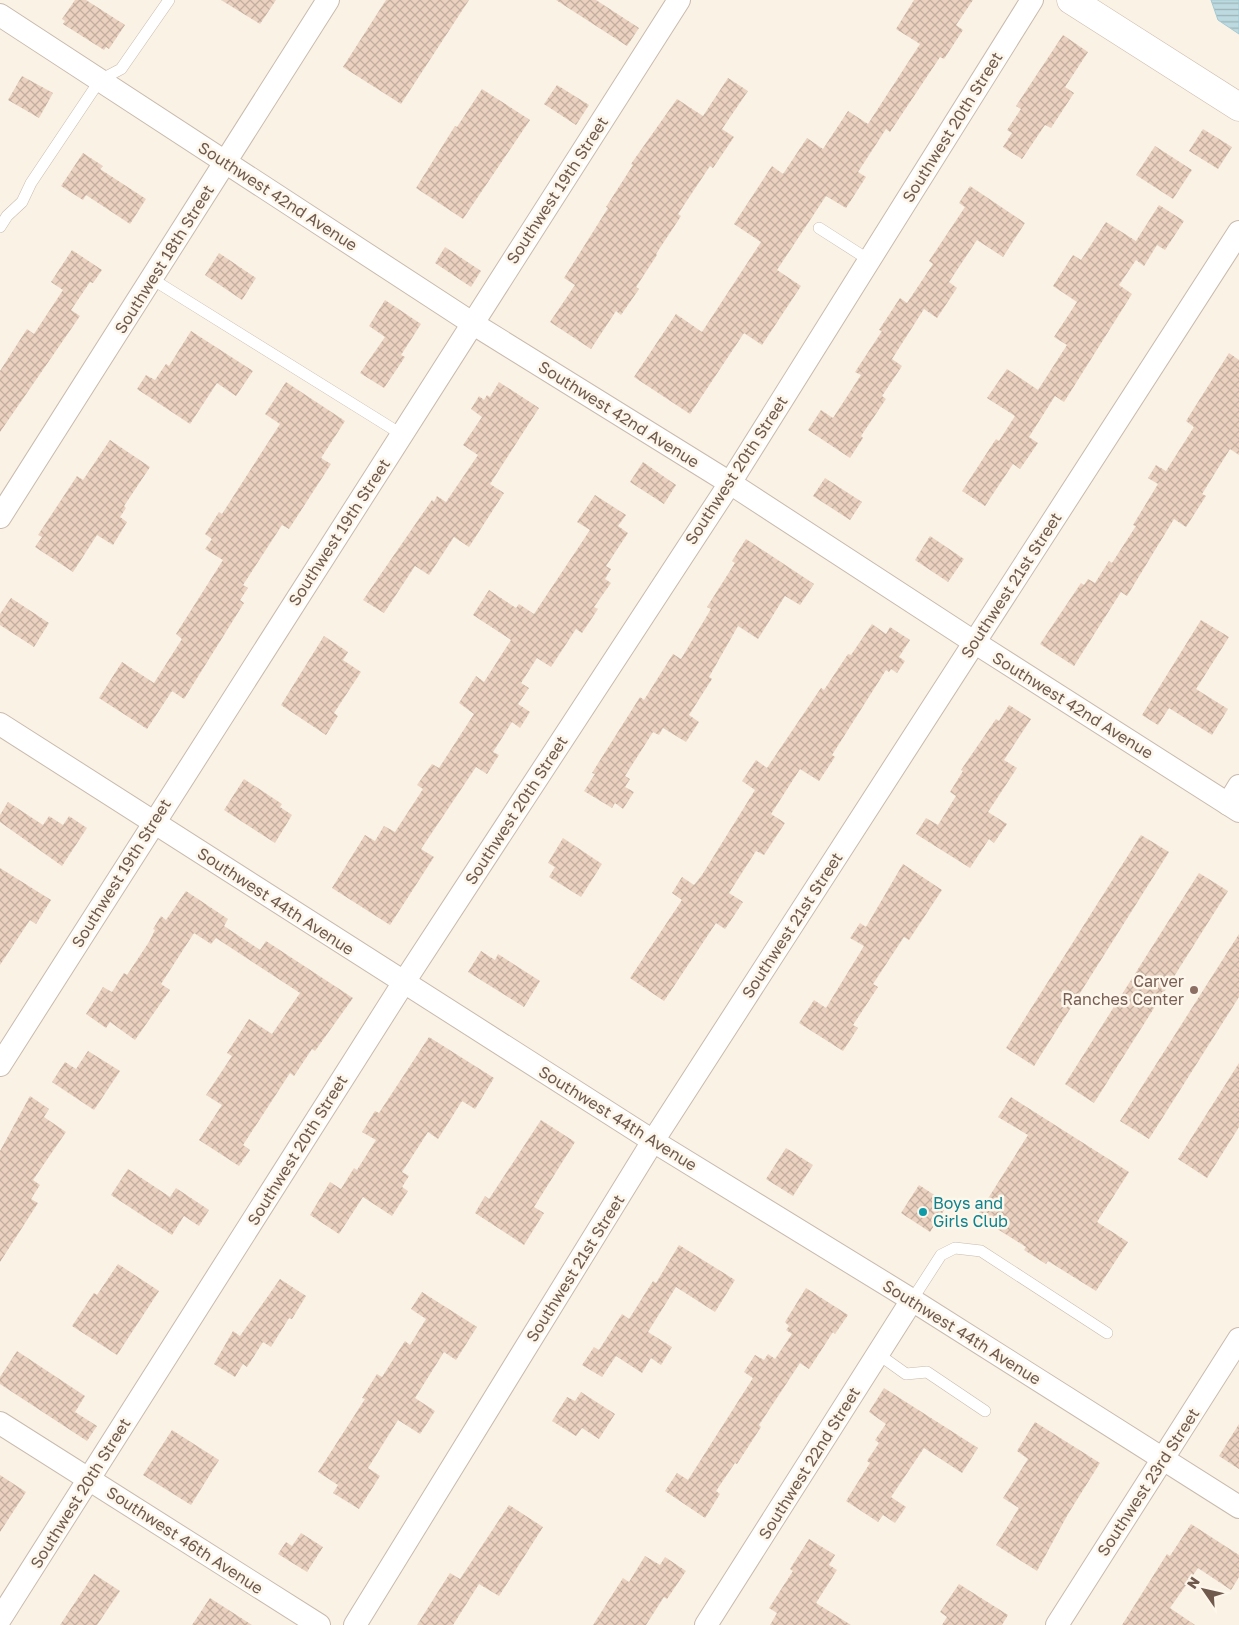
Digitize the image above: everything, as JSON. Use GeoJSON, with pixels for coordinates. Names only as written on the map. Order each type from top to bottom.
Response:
{"type":"FeatureCollection","features":[{"type":"Feature","properties":{"kind":"street","name":"Southwest 18th Street"},"geometry":{"type":"LineString","coordinates":[[0,517],[328,0]]}},
{"type":"Feature","properties":{"kind":"street","name":"Southwest 19th Street"},"geometry":{"type":"LineString","coordinates":[[0,1065],[679,0]]}},
{"type":"Feature","properties":{"kind":"street","name":"Southwest 20th Street"},"geometry":{"type":"LineString","coordinates":[[0,1619],[404,982],[730,483],[1032,0]]}},
{"type":"Feature","properties":{"kind":"street"},"geometry":{"type":"LineString","coordinates":[[1071,0],[1239,107]]}},
{"type":"Feature","properties":{"kind":"street","name":"Southwest 42nd Avenue"},"geometry":{"type":"LineString","coordinates":[[0,15],[472,323],[730,483],[974,642],[1235,800]]}},
{"type":"Feature","properties":{"kind":"street","name":"Southwest 21st Street"},"geometry":{"type":"LineString","coordinates":[[355,1625],[653,1141],[1239,232]]}},
{"type":"Feature","properties":{"kind":"street","name":"Southwest 44th Avenue"},"geometry":{"type":"LineString","coordinates":[[0,724],[653,1141],[912,1300],[1239,1507]]}},
{"type":"Feature","properties":{"kind":"street","name":"Southwest 22nd Street"},"geometry":{"type":"LineString","coordinates":[[706,1625],[912,1300]]}},
{"type":"Feature","properties":{"kind":"street","name":"Southwest 23rd Street"},"geometry":{"type":"LineString","coordinates":[[1057,1625],[1239,1340]]}},
{"type":"Feature","properties":{"kind":"street","name":"Southwest 46th Avenue"},"geometry":{"type":"LineString","coordinates":[[0,1423],[319,1625]]}},
{"type":"Feature","properties":{"kind":"lane"},"geometry":{"type":"LineString","coordinates":[[0,227],[7,216],[22,202],[30,183],[100,80],[121,69],[169,0]]}},
{"type":"Feature","properties":{"kind":"lane"},"geometry":{"type":"LineString","coordinates":[[818,228],[869,260]]}},
{"type":"Feature","properties":{"kind":"lane"},"geometry":{"type":"LineString","coordinates":[[152,279],[401,434]]}},
{"type":"Feature","properties":{"kind":"lane"},"geometry":{"type":"LineString","coordinates":[[912,1300],[941,1255],[955,1248],[981,1251],[1107,1333]]}},
{"type":"Feature","properties":{"kind":"lane"},"geometry":{"type":"LineString","coordinates":[[878,1354],[906,1374],[927,1372],[985,1411]]}},
{"type":"Feature","properties":{"kind":"water"},"geometry":{"type":"Polygon","coordinates":[[[1211,0],[1239,0],[1239,34],[1218,20],[1211,0]]]}},
{"type":"Feature","properties":{"kind":"building"},"geometry":{"type":"Polygon","coordinates":[[[75,0],[86,0],[125,25],[109,49],[106,47],[104,50],[63,24],[65,21],[62,19],[75,0]]]}},
{"type":"Feature","properties":{"kind":"building"},"geometry":{"type":"Polygon","coordinates":[[[221,0],[276,0],[260,24],[221,0]]]}},
{"type":"Feature","properties":{"kind":"building"},"geometry":{"type":"Polygon","coordinates":[[[386,0],[469,0],[401,104],[343,67],[386,0]]]}},
{"type":"Feature","properties":{"kind":"building"},"geometry":{"type":"Polygon","coordinates":[[[556,0],[596,0],[639,28],[627,46],[556,0]]]}},
{"type":"Feature","properties":{"kind":"building"},"geometry":{"type":"Polygon","coordinates":[[[914,0],[973,0],[956,25],[963,30],[944,59],[940,57],[890,132],[886,129],[858,172],[866,177],[846,208],[826,196],[777,270],[801,286],[762,345],[744,333],[690,414],[634,377],[676,314],[702,332],[761,242],[734,224],[772,166],[783,174],[807,138],[823,149],[848,111],[868,124],[920,44],[896,29],[914,0]]]}},
{"type":"Feature","properties":{"kind":"building"},"geometry":{"type":"Polygon","coordinates":[[[1063,35],[1088,52],[1065,87],[1074,93],[1051,128],[1045,125],[1022,159],[1003,147],[1012,133],[1007,130],[1021,109],[1016,106],[1063,35]]]}},
{"type":"Feature","properties":{"kind":"building"},"geometry":{"type":"Polygon","coordinates":[[[22,76],[53,93],[39,118],[8,100],[22,76]]]}},
{"type":"Feature","properties":{"kind":"building"},"geometry":{"type":"Polygon","coordinates":[[[728,78],[748,91],[722,129],[734,137],[713,168],[710,166],[678,214],[681,216],[636,287],[639,289],[621,315],[616,311],[591,349],[550,322],[575,285],[564,278],[608,208],[606,207],[633,165],[631,164],[677,99],[703,116],[728,78]]]}},
{"type":"Feature","properties":{"kind":"building"},"geometry":{"type":"Polygon","coordinates":[[[557,85],[589,105],[576,125],[544,104],[557,85]]]}},
{"type":"Feature","properties":{"kind":"building"},"geometry":{"type":"Polygon","coordinates":[[[482,89],[530,120],[463,219],[416,188],[455,126],[457,127],[482,89]]]}},
{"type":"Feature","properties":{"kind":"building"},"geometry":{"type":"Polygon","coordinates":[[[1203,129],[1232,147],[1218,169],[1189,151],[1203,129]]]}},
{"type":"Feature","properties":{"kind":"building"},"geometry":{"type":"Polygon","coordinates":[[[1155,146],[1192,170],[1173,199],[1136,175],[1155,146]]]}},
{"type":"Feature","properties":{"kind":"building"},"geometry":{"type":"Polygon","coordinates":[[[83,153],[103,166],[100,169],[146,199],[130,224],[86,195],[83,200],[61,186],[83,153]]]}},
{"type":"Feature","properties":{"kind":"building"},"geometry":{"type":"Polygon","coordinates":[[[970,186],[1025,223],[1003,257],[977,240],[949,282],[957,288],[937,318],[924,309],[892,359],[902,366],[882,396],[886,399],[861,436],[863,438],[850,458],[808,430],[821,410],[833,418],[861,375],[855,372],[882,331],[879,330],[900,298],[907,303],[933,264],[929,261],[965,207],[959,203],[970,186]]]}},
{"type":"Feature","properties":{"kind":"building"},"geometry":{"type":"Polygon","coordinates":[[[1159,205],[1184,221],[1165,250],[1157,245],[1144,266],[1136,260],[1119,285],[1132,294],[1064,402],[1055,396],[1029,437],[1038,443],[1020,469],[1013,464],[985,506],[962,491],[996,439],[999,441],[1015,416],[987,398],[1007,369],[1038,390],[1067,345],[1054,337],[1077,302],[1053,286],[1073,255],[1081,260],[1106,222],[1136,241],[1159,205]]]}},
{"type":"Feature","properties":{"kind":"building"},"geometry":{"type":"Polygon","coordinates":[[[445,247],[481,271],[471,287],[435,263],[445,247]]]}},
{"type":"Feature","properties":{"kind":"building"},"geometry":{"type":"Polygon","coordinates":[[[72,250],[102,270],[93,283],[90,282],[71,310],[80,316],[0,432],[0,371],[27,329],[34,334],[63,290],[51,282],[72,250]]]}},
{"type":"Feature","properties":{"kind":"building"},"geometry":{"type":"Polygon","coordinates":[[[219,253],[256,278],[242,300],[205,275],[219,253]]]}},
{"type":"Feature","properties":{"kind":"building"},"geometry":{"type":"Polygon","coordinates":[[[385,300],[421,324],[401,355],[405,357],[384,388],[360,373],[385,337],[369,326],[385,300]]]}},
{"type":"Feature","properties":{"kind":"building"},"geometry":{"type":"Polygon","coordinates":[[[191,331],[253,371],[236,396],[217,383],[190,424],[137,389],[146,375],[155,380],[166,364],[169,366],[191,331]]]}},
{"type":"Feature","properties":{"kind":"building"},"geometry":{"type":"Polygon","coordinates":[[[1229,353],[1239,360],[1239,455],[1230,449],[1202,494],[1206,496],[1186,527],[1174,519],[1127,596],[1121,592],[1074,666],[1040,644],[1081,583],[1084,585],[1088,579],[1095,583],[1109,561],[1112,563],[1136,526],[1133,525],[1158,484],[1148,478],[1156,465],[1166,471],[1194,427],[1186,421],[1229,353]]]}},
{"type":"Feature","properties":{"kind":"building"},"geometry":{"type":"Polygon","coordinates":[[[286,382],[345,421],[321,458],[331,464],[289,529],[282,525],[243,585],[248,588],[240,600],[244,603],[184,699],[172,691],[147,729],[99,698],[122,662],[154,683],[182,639],[176,634],[223,560],[205,549],[212,539],[205,534],[219,512],[222,514],[280,424],[265,414],[286,382]]]}},
{"type":"Feature","properties":{"kind":"building"},"geometry":{"type":"Polygon","coordinates":[[[499,382],[539,408],[490,484],[504,493],[469,547],[454,537],[429,575],[415,566],[384,613],[363,600],[432,500],[434,502],[437,496],[446,502],[478,455],[463,445],[482,417],[471,409],[479,396],[484,400],[487,395],[490,397],[499,382]]]}},
{"type":"Feature","properties":{"kind":"building"},"geometry":{"type":"Polygon","coordinates":[[[110,440],[150,467],[124,506],[126,508],[120,517],[127,522],[113,545],[97,535],[73,572],[35,547],[42,537],[38,535],[77,476],[83,480],[110,440]]]}},
{"type":"Feature","properties":{"kind":"building"},"geometry":{"type":"Polygon","coordinates":[[[643,462],[676,485],[664,504],[630,482],[643,462]]]}},
{"type":"Feature","properties":{"kind":"building"},"geometry":{"type":"Polygon","coordinates":[[[825,478],[862,502],[850,520],[813,496],[825,478]]]}},
{"type":"Feature","properties":{"kind":"building"},"geometry":{"type":"Polygon","coordinates":[[[595,495],[626,515],[618,526],[628,533],[606,566],[611,569],[605,579],[611,583],[594,607],[598,609],[582,633],[576,629],[551,667],[537,658],[521,683],[529,688],[518,704],[530,712],[520,728],[512,722],[493,752],[499,755],[487,774],[476,767],[421,849],[434,857],[390,925],[332,888],[365,835],[375,841],[384,826],[395,832],[423,789],[417,785],[432,764],[439,768],[474,714],[459,703],[476,676],[484,682],[511,640],[473,615],[489,590],[516,608],[519,604],[534,614],[590,530],[577,522],[595,495]]]}},
{"type":"Feature","properties":{"kind":"building"},"geometry":{"type":"Polygon","coordinates":[[[930,536],[964,559],[948,582],[915,560],[930,536]]]}},
{"type":"Feature","properties":{"kind":"building"},"geometry":{"type":"Polygon","coordinates":[[[746,539],[814,584],[800,605],[785,596],[758,639],[738,626],[709,677],[712,679],[689,715],[699,722],[686,742],[663,728],[659,735],[653,732],[625,776],[630,779],[625,787],[634,792],[623,809],[615,803],[612,808],[584,791],[595,774],[592,773],[640,697],[644,700],[673,654],[681,659],[711,609],[707,607],[735,563],[732,561],[746,539]]]}},
{"type":"Feature","properties":{"kind":"building"},"geometry":{"type":"Polygon","coordinates":[[[11,598],[49,623],[34,647],[0,625],[0,614],[11,598]]]}},
{"type":"Feature","properties":{"kind":"building"},"geometry":{"type":"Polygon","coordinates":[[[1201,620],[1229,637],[1196,689],[1228,709],[1212,735],[1169,708],[1158,725],[1142,715],[1201,620]]]}},
{"type":"Feature","properties":{"kind":"building"},"geometry":{"type":"Polygon","coordinates":[[[872,624],[886,634],[890,627],[910,640],[899,657],[905,661],[897,673],[891,669],[889,672],[886,670],[832,755],[835,757],[819,781],[800,769],[771,814],[785,823],[764,855],[756,851],[729,893],[743,902],[725,929],[716,923],[664,1001],[630,978],[682,900],[672,893],[682,877],[694,885],[702,875],[755,790],[742,781],[756,760],[767,768],[821,688],[824,690],[848,654],[851,655],[872,624]]]}},
{"type":"Feature","properties":{"kind":"building"},"geometry":{"type":"Polygon","coordinates":[[[324,636],[348,652],[343,660],[361,672],[334,713],[338,716],[326,735],[281,705],[324,636]]]}},
{"type":"Feature","properties":{"kind":"building"},"geometry":{"type":"Polygon","coordinates":[[[1009,705],[1031,719],[1004,760],[1017,768],[988,812],[1007,824],[994,843],[989,839],[970,868],[916,834],[926,818],[938,825],[956,796],[950,792],[963,771],[961,770],[996,719],[999,721],[1009,705]]]}},
{"type":"Feature","properties":{"kind":"building"},"geometry":{"type":"Polygon","coordinates":[[[244,779],[282,804],[280,807],[292,815],[275,843],[224,810],[244,779]]]}},
{"type":"Feature","properties":{"kind":"building"},"geometry":{"type":"Polygon","coordinates":[[[8,802],[43,825],[49,816],[63,825],[69,816],[87,828],[62,866],[0,822],[0,815],[8,802]]]}},
{"type":"Feature","properties":{"kind":"building"},"geometry":{"type":"Polygon","coordinates":[[[1141,835],[1169,852],[1034,1066],[1006,1048],[1141,835]]]}},
{"type":"Feature","properties":{"kind":"building"},"geometry":{"type":"Polygon","coordinates":[[[563,838],[602,864],[581,897],[549,877],[555,867],[548,863],[563,838]]]}},
{"type":"Feature","properties":{"kind":"building"},"geometry":{"type":"Polygon","coordinates":[[[903,864],[942,890],[909,940],[904,937],[873,984],[878,987],[853,1025],[858,1028],[843,1051],[799,1023],[814,1000],[826,1008],[864,946],[850,938],[860,923],[866,927],[903,864]]]}},
{"type":"Feature","properties":{"kind":"building"},"geometry":{"type":"Polygon","coordinates":[[[0,868],[51,900],[36,924],[30,920],[0,965],[0,868]]]}},
{"type":"Feature","properties":{"kind":"building"},"geometry":{"type":"Polygon","coordinates":[[[1199,873],[1228,891],[1094,1103],[1065,1084],[1199,873]]]}},
{"type":"Feature","properties":{"kind":"building"},"geometry":{"type":"Polygon","coordinates":[[[186,891],[228,919],[224,926],[260,950],[266,941],[353,998],[315,1051],[312,1049],[294,1076],[290,1073],[243,1145],[250,1150],[239,1166],[199,1140],[222,1105],[206,1095],[232,1056],[227,1053],[249,1019],[272,1034],[300,993],[216,938],[211,944],[194,933],[161,984],[170,990],[135,1040],[110,1022],[106,1028],[86,1014],[103,987],[112,992],[124,973],[127,975],[149,942],[155,930],[153,929],[161,916],[166,920],[186,891]]]}},
{"type":"Feature","properties":{"kind":"building"},"geometry":{"type":"Polygon","coordinates":[[[1239,934],[1239,997],[1149,1139],[1120,1121],[1239,934]]]}},
{"type":"Feature","properties":{"kind":"building"},"geometry":{"type":"Polygon","coordinates":[[[481,951],[495,960],[498,954],[540,981],[524,1007],[468,972],[481,951]]]}},
{"type":"Feature","properties":{"kind":"building"},"geometry":{"type":"Polygon","coordinates":[[[429,1037],[494,1078],[475,1109],[462,1101],[438,1139],[428,1132],[402,1172],[409,1176],[402,1187],[408,1191],[392,1216],[363,1197],[339,1234],[310,1215],[330,1182],[341,1189],[354,1168],[357,1170],[376,1140],[362,1132],[375,1111],[379,1113],[429,1037]]]}},
{"type":"Feature","properties":{"kind":"building"},"geometry":{"type":"Polygon","coordinates":[[[88,1051],[120,1071],[94,1110],[52,1082],[65,1062],[76,1069],[88,1051]]]}},
{"type":"Feature","properties":{"kind":"building"},"geometry":{"type":"Polygon","coordinates":[[[1239,1063],[1239,1127],[1207,1178],[1178,1159],[1239,1063]]]}},
{"type":"Feature","properties":{"kind":"building"},"geometry":{"type":"Polygon","coordinates":[[[30,1096],[49,1109],[44,1117],[66,1132],[33,1180],[40,1185],[31,1199],[38,1203],[0,1262],[0,1151],[30,1096]]]}},
{"type":"Feature","properties":{"kind":"building"},"geometry":{"type":"Polygon","coordinates":[[[1011,1097],[1129,1172],[1097,1222],[1128,1242],[1096,1291],[1048,1261],[1046,1264],[1024,1250],[1026,1247],[977,1216],[1028,1135],[998,1117],[1011,1097]]]}},
{"type":"Feature","properties":{"kind":"building"},"geometry":{"type":"Polygon","coordinates":[[[541,1120],[575,1142],[534,1207],[544,1213],[524,1245],[475,1213],[485,1196],[489,1199],[541,1120]]]}},
{"type":"Feature","properties":{"kind":"building"},"geometry":{"type":"Polygon","coordinates":[[[786,1148],[813,1165],[793,1196],[766,1179],[786,1148]]]}},
{"type":"Feature","properties":{"kind":"building"},"geometry":{"type":"Polygon","coordinates":[[[128,1169],[170,1197],[176,1188],[209,1210],[199,1226],[184,1216],[172,1235],[111,1195],[128,1169]]]}},
{"type":"Feature","properties":{"kind":"building","name":"Boys and Girls Club"},"geometry":{"type":"Polygon","coordinates":[[[919,1185],[948,1204],[930,1232],[901,1213],[919,1185]]]}},
{"type":"Feature","properties":{"kind":"building"},"geometry":{"type":"Polygon","coordinates":[[[679,1245],[735,1280],[715,1312],[676,1287],[648,1332],[672,1347],[661,1365],[651,1358],[642,1373],[616,1356],[602,1377],[582,1365],[594,1347],[599,1350],[622,1314],[629,1319],[653,1281],[656,1283],[679,1245]]]}},
{"type":"Feature","properties":{"kind":"building"},"geometry":{"type":"Polygon","coordinates":[[[118,1264],[159,1291],[117,1355],[72,1326],[94,1293],[97,1295],[118,1264]]]}},
{"type":"Feature","properties":{"kind":"building"},"geometry":{"type":"Polygon","coordinates":[[[280,1279],[306,1296],[292,1319],[289,1318],[271,1347],[263,1342],[247,1367],[243,1364],[235,1377],[214,1364],[233,1331],[240,1336],[280,1279]]]}},
{"type":"Feature","properties":{"kind":"building"},"geometry":{"type":"Polygon","coordinates":[[[806,1288],[848,1315],[835,1334],[833,1332],[809,1369],[800,1363],[759,1425],[761,1427],[737,1464],[735,1463],[716,1491],[720,1494],[705,1518],[665,1491],[677,1473],[688,1480],[753,1378],[744,1372],[755,1355],[764,1360],[768,1354],[775,1359],[792,1334],[786,1330],[789,1326],[785,1322],[806,1288]]]}},
{"type":"Feature","properties":{"kind":"building"},"geometry":{"type":"Polygon","coordinates":[[[422,1292],[477,1327],[456,1360],[444,1352],[415,1398],[435,1411],[420,1434],[398,1420],[368,1468],[380,1476],[359,1509],[333,1493],[338,1485],[318,1472],[365,1399],[362,1398],[377,1374],[382,1377],[405,1341],[410,1345],[426,1319],[411,1309],[422,1292]]]}},
{"type":"Feature","properties":{"kind":"building"},"geometry":{"type":"Polygon","coordinates":[[[17,1351],[85,1396],[75,1412],[97,1426],[87,1441],[0,1384],[0,1377],[17,1351]]]}},
{"type":"Feature","properties":{"kind":"building"},"geometry":{"type":"Polygon","coordinates":[[[884,1388],[978,1448],[962,1473],[924,1448],[891,1497],[906,1507],[895,1523],[883,1515],[878,1522],[846,1501],[870,1463],[867,1461],[879,1443],[875,1440],[886,1424],[869,1412],[884,1388]]]}},
{"type":"Feature","properties":{"kind":"building"},"geometry":{"type":"Polygon","coordinates":[[[581,1392],[615,1414],[599,1439],[582,1428],[576,1436],[552,1421],[567,1397],[575,1401],[581,1392]]]}},
{"type":"Feature","properties":{"kind":"building"},"geometry":{"type":"Polygon","coordinates":[[[1035,1422],[1100,1463],[1068,1514],[1037,1571],[996,1545],[1019,1508],[1003,1498],[1028,1459],[1017,1451],[1035,1422]]]}},
{"type":"Feature","properties":{"kind":"building"},"geometry":{"type":"Polygon","coordinates":[[[1239,1424],[1239,1469],[1219,1456],[1239,1424]]]}},
{"type":"Feature","properties":{"kind":"building"},"geometry":{"type":"Polygon","coordinates":[[[172,1430],[219,1460],[191,1505],[143,1475],[172,1430]]]}},
{"type":"Feature","properties":{"kind":"building"},"geometry":{"type":"Polygon","coordinates":[[[0,1475],[26,1492],[0,1532],[0,1475]]]}},
{"type":"Feature","properties":{"kind":"building"},"geometry":{"type":"Polygon","coordinates":[[[509,1505],[543,1527],[499,1596],[479,1584],[453,1625],[417,1625],[450,1573],[460,1579],[509,1505]]]}},
{"type":"Feature","properties":{"kind":"building"},"geometry":{"type":"Polygon","coordinates":[[[1191,1524],[1239,1555],[1239,1577],[1231,1590],[1198,1568],[1170,1608],[1195,1625],[1122,1625],[1167,1554],[1170,1556],[1191,1524]]]}},
{"type":"Feature","properties":{"kind":"building"},"geometry":{"type":"Polygon","coordinates":[[[301,1533],[323,1547],[307,1572],[278,1554],[286,1542],[292,1546],[301,1533]]]}},
{"type":"Feature","properties":{"kind":"building"},"geometry":{"type":"Polygon","coordinates":[[[809,1539],[835,1555],[829,1565],[837,1570],[816,1603],[851,1625],[770,1625],[777,1613],[769,1608],[793,1571],[790,1569],[809,1539]]]}},
{"type":"Feature","properties":{"kind":"building"},"geometry":{"type":"Polygon","coordinates":[[[645,1556],[660,1565],[665,1557],[686,1571],[667,1599],[664,1597],[646,1625],[593,1625],[623,1578],[629,1582],[645,1556]]]}},
{"type":"Feature","properties":{"kind":"building"},"geometry":{"type":"Polygon","coordinates":[[[94,1574],[120,1591],[97,1625],[60,1625],[94,1574]]]}},
{"type":"Feature","properties":{"kind":"building"},"geometry":{"type":"Polygon","coordinates":[[[959,1584],[1008,1615],[1002,1625],[942,1625],[947,1617],[940,1612],[959,1584]]]}},
{"type":"Feature","properties":{"kind":"building"},"geometry":{"type":"Polygon","coordinates":[[[210,1598],[252,1625],[192,1625],[210,1598]]]}},
{"type":"Feature","properties":{"kind":"place","name":"Carver Ranches Center"},"geometry":{"type":"Point","coordinates":[1194,990]}},
{"type":"Feature","properties":{"kind":"place","name":"Boys and Girls Club"},"geometry":{"type":"Point","coordinates":[923,1212]}}]}
